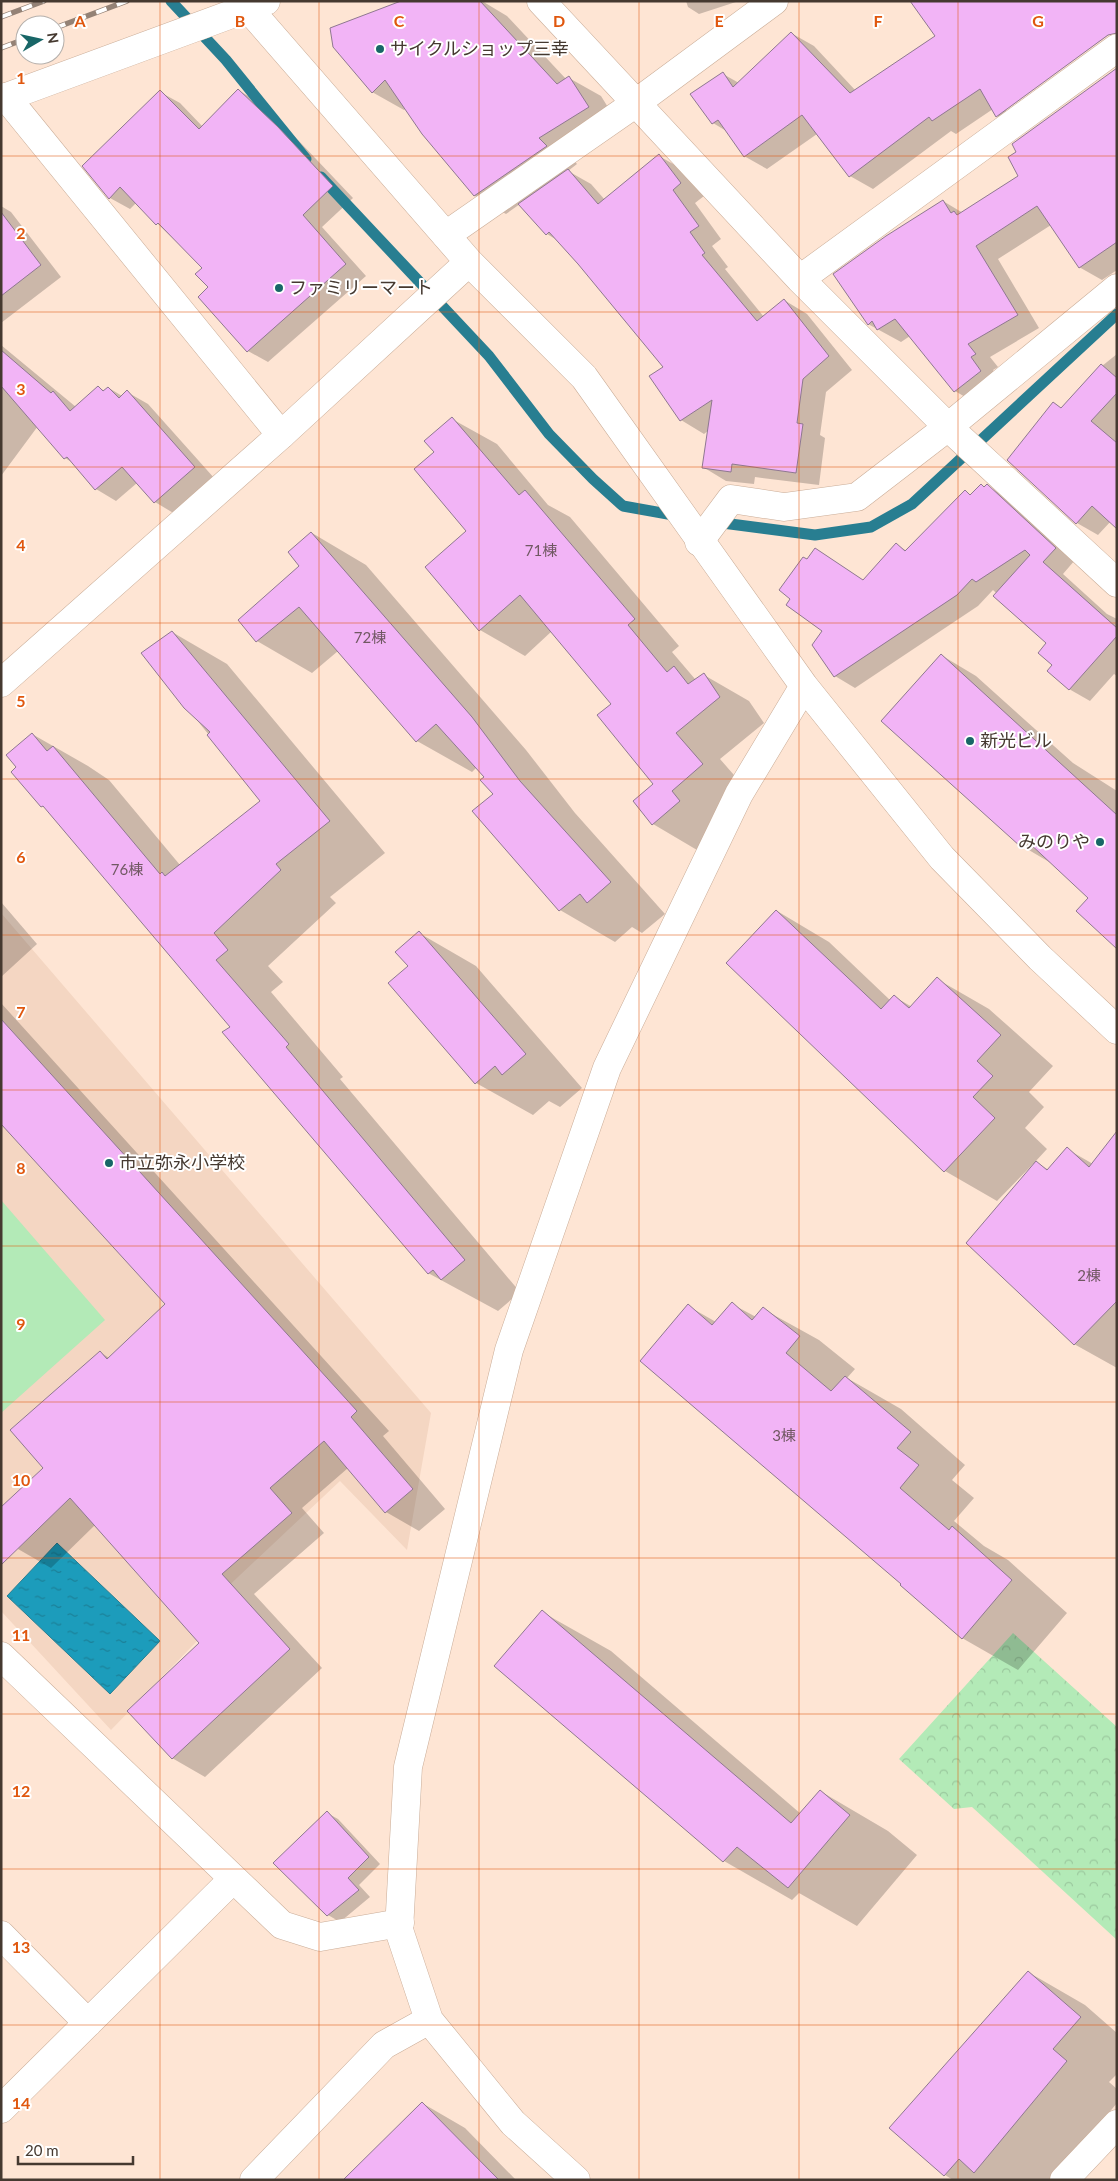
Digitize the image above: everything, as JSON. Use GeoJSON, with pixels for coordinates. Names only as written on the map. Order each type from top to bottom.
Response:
{"type":"FeatureCollection","features":[{"type":"Feature","properties":{"kind":"street"},"geometry":{"type":"LineString","coordinates":[[541,1],[800,279],[948,427],[1117,584]]}},
{"type":"Feature","properties":{"kind":"street"},"geometry":{"type":"LineString","coordinates":[[446,236],[636,103],[774,1]]}},
{"type":"Feature","properties":{"kind":"street"},"geometry":{"type":"LineString","coordinates":[[281,434],[4,98],[209,22],[252,3],[469,262],[584,378],[666,495],[705,535],[804,686],[942,858],[1040,958],[1117,1030]]}},
{"type":"Feature","properties":{"kind":"street"},"geometry":{"type":"LineString","coordinates":[[800,279],[1117,48]]}},
{"type":"Feature","properties":{"kind":"street"},"geometry":{"type":"LineString","coordinates":[[1,683],[281,434],[469,262]]}},
{"type":"Feature","properties":{"kind":"street"},"geometry":{"type":"LineString","coordinates":[[705,535],[731,499],[784,507],[857,497],[948,427],[1117,288]]}},
{"type":"Feature","properties":{"kind":"street"},"geometry":{"type":"LineString","coordinates":[[576,2180],[513,2123],[429,2020],[399,1930],[408,1767],[509,1350],[607,1068],[739,794],[804,686]]}},
{"type":"Feature","properties":{"kind":"street"},"geometry":{"type":"LineString","coordinates":[[1,1656],[282,1925],[320,1937],[400,1923]]}},
{"type":"Feature","properties":{"kind":"street"},"geometry":{"type":"LineString","coordinates":[[1,2108],[233,1879]]}},
{"type":"Feature","properties":{"kind":"street"},"geometry":{"type":"LineString","coordinates":[[1,1935],[88,2023]]}},
{"type":"Feature","properties":{"kind":"street"},"geometry":{"type":"LineString","coordinates":[[254,2180],[384,2045],[429,2020]]}},
{"type":"Feature","properties":{"kind":"street"},"geometry":{"type":"LineString","coordinates":[[1064,2180],[1117,2124]]}},
{"type":"Feature","properties":{"kind":"shaded area","name":"市立弥永小学校"},"geometry":{"type":"Polygon","coordinates":[[[1,913],[431,1413],[407,1550],[340,1481],[186,1626],[198,1640],[111,1730],[1,1611],[1,913]]]}},
{"type":"Feature","properties":{"kind":"green space"},"geometry":{"type":"Polygon","coordinates":[[[1,1200],[105,1320],[1,1413],[1,1200]]]}},
{"type":"Feature","properties":{"kind":"green space"},"geometry":{"type":"Polygon","coordinates":[[[1013,1633],[1117,1727],[1117,1940],[972,1807],[954,1809],[899,1759],[1013,1633]]]}},
{"type":"Feature","properties":{"kind":"water"},"geometry":{"type":"Polygon","coordinates":[[[57,1543],[160,1641],[110,1694],[7,1596],[57,1543]]]}},
{"type":"Feature","properties":{"kind":"building"},"geometry":{"type":"Polygon","coordinates":[[[401,1],[480,1],[557,84],[569,76],[589,107],[539,138],[547,146],[474,196],[422,134],[385,80],[372,93],[333,47],[330,28],[401,1]]]}},
{"type":"Feature","properties":{"kind":"building"},"geometry":{"type":"Polygon","coordinates":[[[910,1],[1117,1],[1117,33],[1108,35],[996,117],[980,89],[932,121],[929,117],[849,177],[802,115],[744,157],[718,120],[712,124],[690,94],[723,72],[733,87],[791,32],[850,93],[935,36],[910,1]]]}},
{"type":"Feature","properties":{"kind":"building"},"geometry":{"type":"Polygon","coordinates":[[[1117,68],[1117,242],[1079,268],[1037,206],[976,246],[1018,315],[968,344],[976,354],[971,357],[981,371],[954,392],[895,319],[877,330],[872,321],[868,325],[833,274],[886,236],[943,200],[951,213],[954,211],[957,215],[1018,176],[1008,157],[1016,152],[1012,144],[1117,68]]]}},
{"type":"Feature","properties":{"kind":"building"},"geometry":{"type":"Polygon","coordinates":[[[238,89],[278,127],[333,186],[303,215],[346,264],[247,352],[198,297],[208,287],[195,274],[202,268],[158,223],[156,225],[120,187],[109,199],[82,166],[160,90],[199,129],[238,89]]]}},
{"type":"Feature","properties":{"kind":"building"},"geometry":{"type":"Polygon","coordinates":[[[659,154],[681,183],[673,190],[699,226],[690,232],[705,253],[702,255],[757,321],[784,299],[829,356],[803,379],[797,423],[803,424],[796,473],[732,464],[731,472],[702,468],[712,400],[680,421],[649,376],[663,367],[578,264],[549,232],[546,235],[518,204],[568,169],[598,204],[659,154]]]}},
{"type":"Feature","properties":{"kind":"building"},"geometry":{"type":"Polygon","coordinates":[[[1,212],[41,265],[1,296],[1,212]]]}},
{"type":"Feature","properties":{"kind":"building"},"geometry":{"type":"Polygon","coordinates":[[[1,350],[51,393],[53,391],[70,411],[98,386],[103,391],[108,387],[119,398],[127,390],[195,467],[154,503],[122,467],[95,490],[67,457],[64,459],[1,386],[1,350]]]}},
{"type":"Feature","properties":{"kind":"building"},"geometry":{"type":"Polygon","coordinates":[[[1101,364],[1117,378],[1117,393],[1091,421],[1117,443],[1117,529],[1092,506],[1076,524],[1007,460],[1053,402],[1061,408],[1101,364]]]}},
{"type":"Feature","properties":{"kind":"building"},"geometry":{"type":"Polygon","coordinates":[[[452,417],[519,495],[525,490],[635,619],[628,625],[667,672],[674,666],[688,684],[704,673],[720,697],[676,733],[703,764],[672,791],[680,801],[652,825],[633,801],[653,784],[597,715],[611,704],[520,595],[479,631],[425,567],[466,531],[414,469],[434,452],[424,441],[452,417]]]}},
{"type":"Feature","properties":{"kind":"building"},"geometry":{"type":"Polygon","coordinates":[[[981,484],[984,487],[987,484],[1056,548],[1043,562],[1117,628],[1117,636],[1069,690],[1047,671],[1052,665],[1038,653],[1046,643],[993,596],[1030,555],[1025,550],[976,582],[972,579],[957,595],[834,677],[812,645],[822,631],[786,605],[790,599],[779,590],[803,557],[807,559],[815,548],[863,580],[896,543],[905,551],[965,490],[970,495],[981,484]]]}},
{"type":"Feature","properties":{"kind":"building"},"geometry":{"type":"Polygon","coordinates":[[[311,532],[472,717],[520,781],[611,882],[587,903],[580,894],[559,911],[472,811],[493,794],[480,780],[484,777],[436,724],[416,742],[299,607],[256,642],[238,620],[299,566],[288,552],[311,532]]]}},
{"type":"Feature","properties":{"kind":"building"},"geometry":{"type":"Polygon","coordinates":[[[172,631],[330,821],[276,864],[281,870],[214,933],[228,950],[216,960],[289,1044],[286,1047],[465,1260],[441,1280],[433,1270],[428,1274],[222,1032],[230,1027],[43,806],[41,807],[11,772],[16,767],[6,755],[32,733],[47,751],[53,746],[160,874],[162,872],[165,876],[260,801],[207,735],[210,732],[184,708],[141,653],[172,631]]]}},
{"type":"Feature","properties":{"kind":"building","name":"新光ビル"},"geometry":{"type":"Polygon","coordinates":[[[941,654],[1117,815],[1117,949],[1076,911],[1088,898],[1027,841],[1021,847],[881,721],[941,654]]]}},
{"type":"Feature","properties":{"kind":"building"},"geometry":{"type":"Polygon","coordinates":[[[776,910],[881,1009],[894,995],[909,1008],[937,977],[1001,1035],[977,1061],[993,1076],[973,1097],[995,1118],[944,1172],[726,963],[776,910]]]}},
{"type":"Feature","properties":{"kind":"building"},"geometry":{"type":"Polygon","coordinates":[[[419,931],[526,1054],[502,1075],[495,1066],[475,1084],[388,983],[408,966],[395,952],[419,931]]]}},
{"type":"Feature","properties":{"kind":"building"},"geometry":{"type":"Polygon","coordinates":[[[1,1019],[357,1411],[351,1417],[413,1489],[385,1513],[324,1441],[270,1488],[292,1513],[222,1574],[290,1649],[172,1759],[127,1711],[199,1643],[70,1498],[1,1565],[1,1507],[43,1468],[10,1430],[100,1351],[107,1359],[165,1304],[1,1124],[1,1019]]]}},
{"type":"Feature","properties":{"kind":"building"},"geometry":{"type":"Polygon","coordinates":[[[1117,1131],[1117,1301],[1074,1345],[966,1243],[1036,1161],[1047,1170],[1067,1147],[1089,1167],[1117,1131]]]}},
{"type":"Feature","properties":{"kind":"building"},"geometry":{"type":"Polygon","coordinates":[[[732,1302],[752,1320],[763,1307],[800,1336],[786,1353],[831,1391],[845,1376],[911,1432],[897,1448],[919,1465],[900,1488],[949,1530],[952,1526],[1012,1580],[962,1639],[901,1584],[640,1361],[688,1304],[712,1325],[732,1302]]]}},
{"type":"Feature","properties":{"kind":"building"},"geometry":{"type":"Polygon","coordinates":[[[542,1610],[791,1823],[820,1790],[850,1815],[788,1888],[737,1847],[723,1862],[494,1666],[542,1610]]]}},
{"type":"Feature","properties":{"kind":"building"},"geometry":{"type":"Polygon","coordinates":[[[327,1811],[369,1857],[348,1878],[359,1890],[327,1916],[273,1863],[327,1811]]]}},
{"type":"Feature","properties":{"kind":"building"},"geometry":{"type":"Polygon","coordinates":[[[1028,1971],[1081,2017],[1053,2049],[1067,2061],[974,2173],[959,2159],[944,2176],[889,2128],[1028,1971]]]}},
{"type":"Feature","properties":{"kind":"building"},"geometry":{"type":"Polygon","coordinates":[[[422,2102],[499,2180],[343,2180],[422,2102]]]}},
{"type":"Feature","properties":{"kind":"waterway"},"geometry":{"type":"LineString","coordinates":[[171,1],[226,60],[306,159]]}},
{"type":"Feature","properties":{"kind":"waterway"},"geometry":{"type":"LineString","coordinates":[[321,177],[489,356],[549,434],[593,479],[623,506],[679,516]]}},
{"type":"Feature","properties":{"kind":"waterway"},"geometry":{"type":"LineString","coordinates":[[715,522],[815,535],[871,527],[912,504],[1117,314]]}},
{"type":"Feature","properties":{"kind":"railway"},"geometry":{"type":"LineString","coordinates":[[1,17],[44,1]]}},
{"type":"Feature","properties":{"kind":"railway"},"geometry":{"type":"LineString","coordinates":[[65,24],[127,1]]}},
{"type":"Feature","properties":{"kind":"railway"},"geometry":{"type":"LineString","coordinates":[[1,48],[15,43]]}},
{"type":"Feature","properties":{"kind":"place","name":"サイクルショップ三幸"},"geometry":{"type":"Point","coordinates":[380,49]}},
{"type":"Feature","properties":{"kind":"place","name":"ファミリーマート"},"geometry":{"type":"Point","coordinates":[279,288]}},
{"type":"Feature","properties":{"kind":"place","name":"新光ビル"},"geometry":{"type":"Point","coordinates":[970,741]}},
{"type":"Feature","properties":{"kind":"place","name":"みのりや"},"geometry":{"type":"Point","coordinates":[1100,842]}},
{"type":"Feature","properties":{"kind":"place","name":"市立弥永小学校"},"geometry":{"type":"Point","coordinates":[109,1163]}}]}
